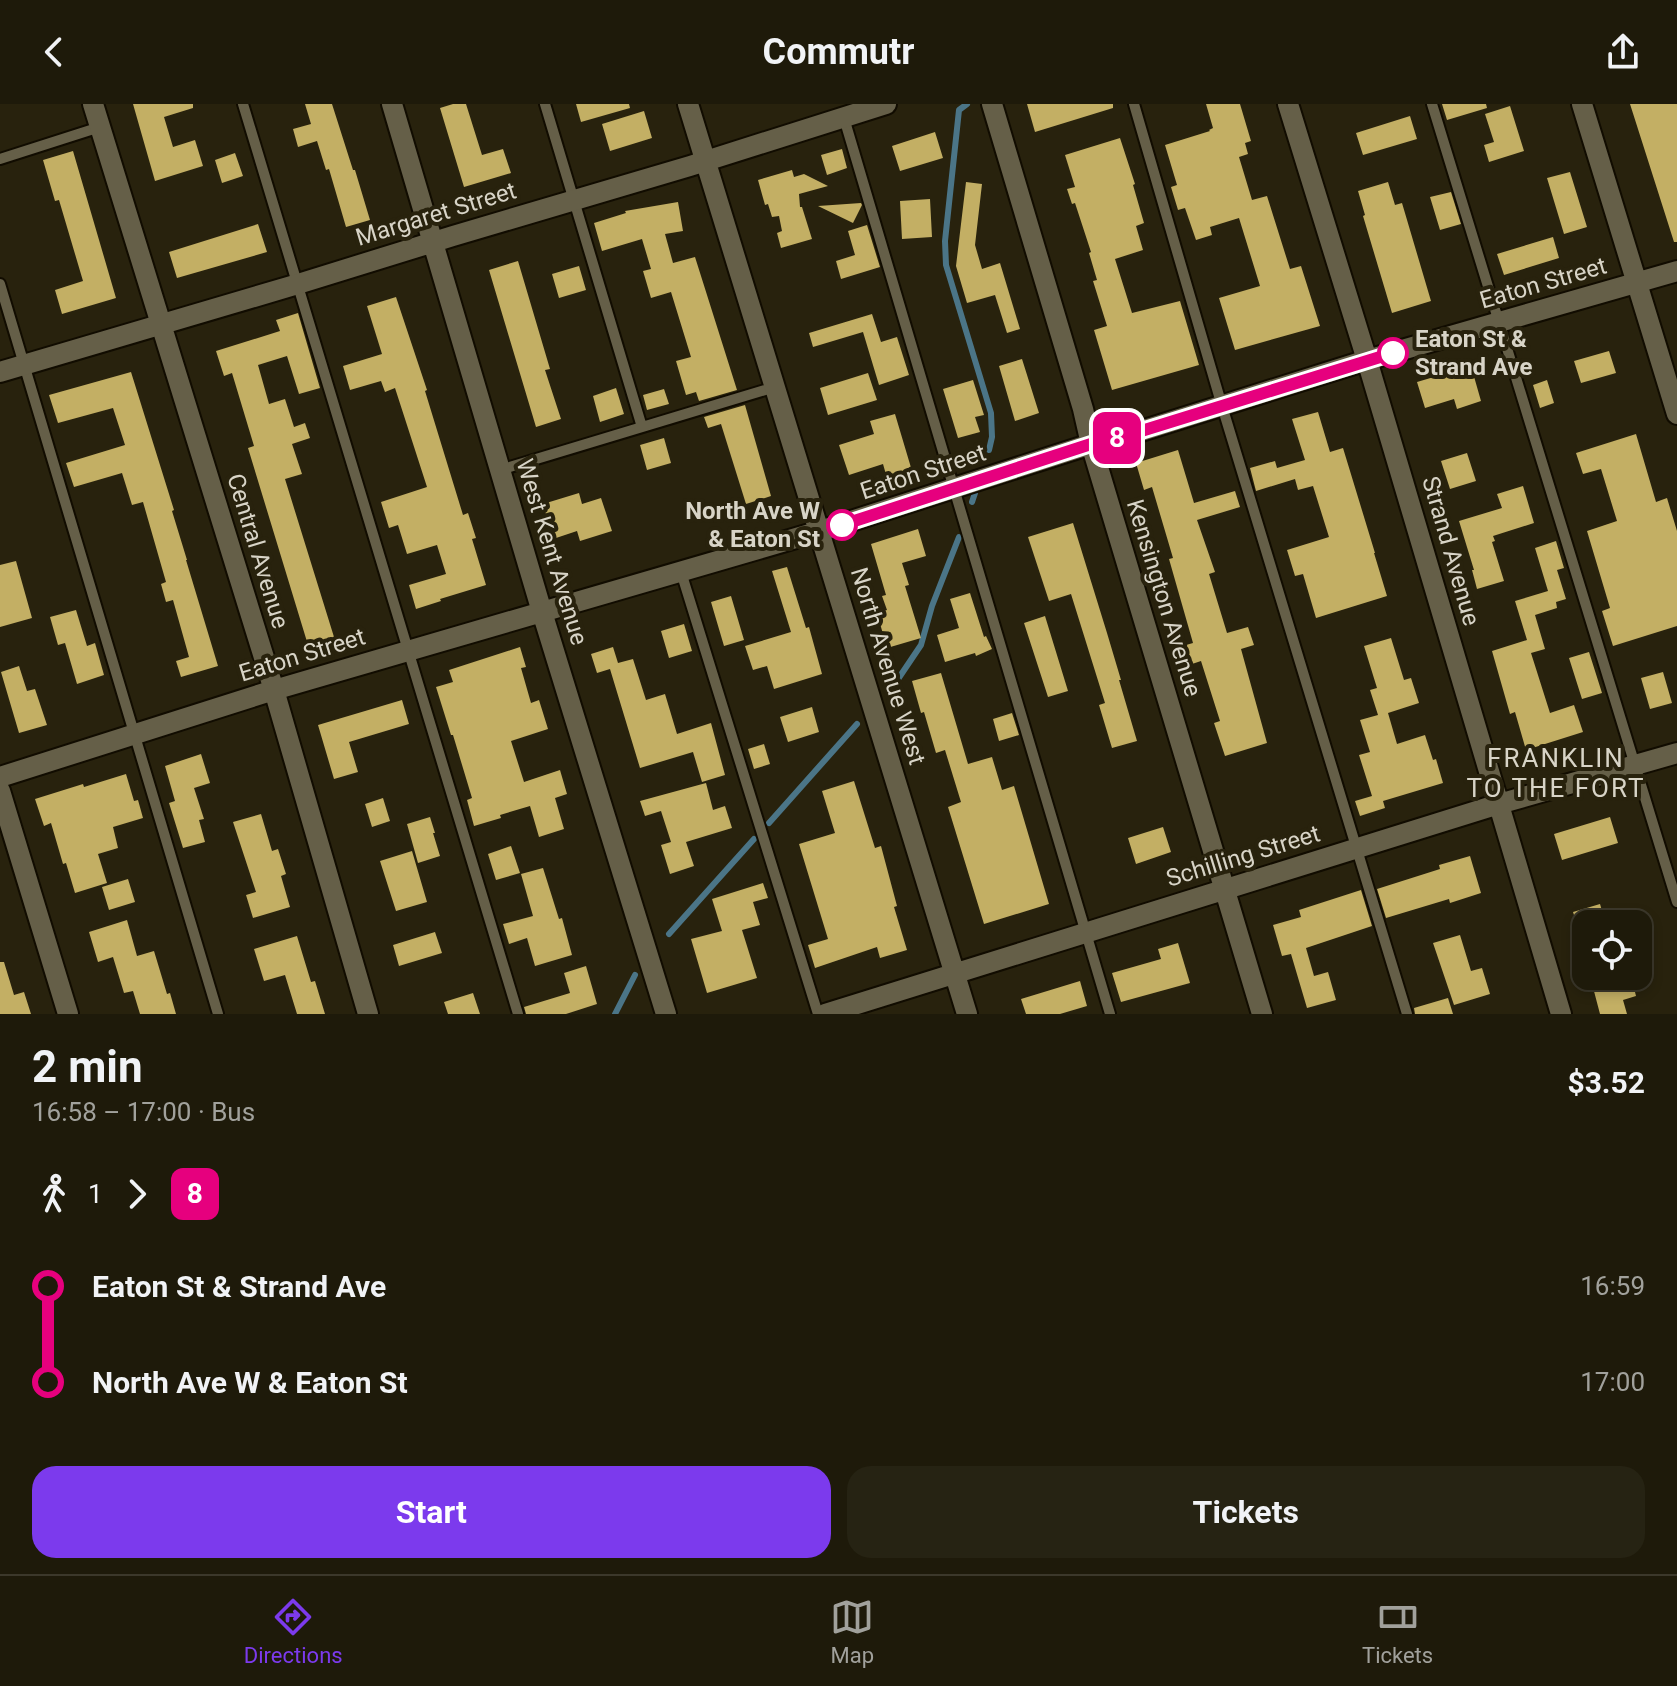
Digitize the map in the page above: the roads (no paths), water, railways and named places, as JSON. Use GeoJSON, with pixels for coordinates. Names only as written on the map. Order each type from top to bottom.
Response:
{"type":"FeatureCollection","features":[{"type":"Feature","properties":{"kind":"street","name":"Central Avenue"},"geometry":{"type":"LineString","coordinates":[[93,104],[274,690],[368,1014]]}},
{"type":"Feature","properties":{"kind":"street","name":"West Kent Avenue"},"geometry":{"type":"LineString","coordinates":[[392,104],[542,612],[666,1014]]}},
{"type":"Feature","properties":{"kind":"street","name":"North Avenue West"},"geometry":{"type":"LineString","coordinates":[[688,104],[967,1014]]}},
{"type":"Feature","properties":{"kind":"street","name":"Margaret Street"},"geometry":{"type":"LineString","coordinates":[[0,372],[886,104]]}},
{"type":"Feature","properties":{"kind":"street","name":"Kensington Avenue"},"geometry":{"type":"LineString","coordinates":[[992,104],[1262,1014]]}},
{"type":"Feature","properties":{"kind":"street","name":"Strand Avenue"},"geometry":{"type":"LineString","coordinates":[[1288,104],[1561,1014]]}},
{"type":"Feature","properties":{"kind":"street"},"geometry":{"type":"LineString","coordinates":[[1582,104],[1677,414]]}},
{"type":"Feature","properties":{"kind":"street","name":"Eaton Street"},"geometry":{"type":"LineString","coordinates":[[0,777],[274,690],[820,531],[1367,360],[1677,271]]}},
{"type":"Feature","properties":{"kind":"street","name":"Schilling Street"},"geometry":{"type":"LineString","coordinates":[[825,1014],[1499,804],[1677,753]]}},
{"type":"Feature","properties":{"kind":"street"},"geometry":{"type":"LineString","coordinates":[[0,791],[68,1014]]}},
{"type":"Feature","properties":{"kind":"lane"},"geometry":{"type":"LineString","coordinates":[[243,104],[518,1014]]}},
{"type":"Feature","properties":{"kind":"lane"},"geometry":{"type":"LineString","coordinates":[[545,104],[642,427]]}},
{"type":"Feature","properties":{"kind":"lane"},"geometry":{"type":"LineString","coordinates":[[1134,104],[1222,406],[1407,1014]]}},
{"type":"Feature","properties":{"kind":"lane"},"geometry":{"type":"LineString","coordinates":[[1432,104],[1677,902]]}},
{"type":"Feature","properties":{"kind":"lane"},"geometry":{"type":"LineString","coordinates":[[844,118],[1110,1014]]}},
{"type":"Feature","properties":{"kind":"lane"},"geometry":{"type":"LineString","coordinates":[[0,159],[100,127]]}},
{"type":"Feature","properties":{"kind":"lane"},"geometry":{"type":"LineString","coordinates":[[0,284],[218,1014]]}},
{"type":"Feature","properties":{"kind":"lane"},"geometry":{"type":"LineString","coordinates":[[500,470],[775,387]]}},
{"type":"Feature","properties":{"kind":"lane"},"geometry":{"type":"LineString","coordinates":[[681,572],[818,1014]]}},
{"type":"Feature","properties":{"kind":"waterway"},"geometry":{"type":"LineString","coordinates":[[967,104],[959,110],[945,241],[946,265],[991,413],[989,450]]}},
{"type":"Feature","properties":{"kind":"waterway"},"geometry":{"type":"LineString","coordinates":[[972,502],[975,493]]}},
{"type":"Feature","properties":{"kind":"waterway"},"geometry":{"type":"LineString","coordinates":[[890,691],[921,645],[932,606],[959,537]]}},
{"type":"Feature","properties":{"kind":"waterway"},"geometry":{"type":"LineString","coordinates":[[769,823],[857,724]]}},
{"type":"Feature","properties":{"kind":"waterway"},"geometry":{"type":"LineString","coordinates":[[669,934],[754,839]]}},
{"type":"Feature","properties":{"kind":"waterway"},"geometry":{"type":"LineString","coordinates":[[615,1014],[635,975]]}},
{"type":"Feature","properties":{"kind":"place","name":"Eaton St & Strand Ave"},"geometry":{"type":"Point","coordinates":[1393,353]}},
{"type":"Feature","properties":{"kind":"place","name":"North Ave W & Eaton St"},"geometry":{"type":"Point","coordinates":[842,525]}},
{"type":"Feature","properties":{"kind":"district","name":"FRANKLIN TO THE FORT"},"geometry":{"type":"Point","coordinates":[1556,773]}}]}
